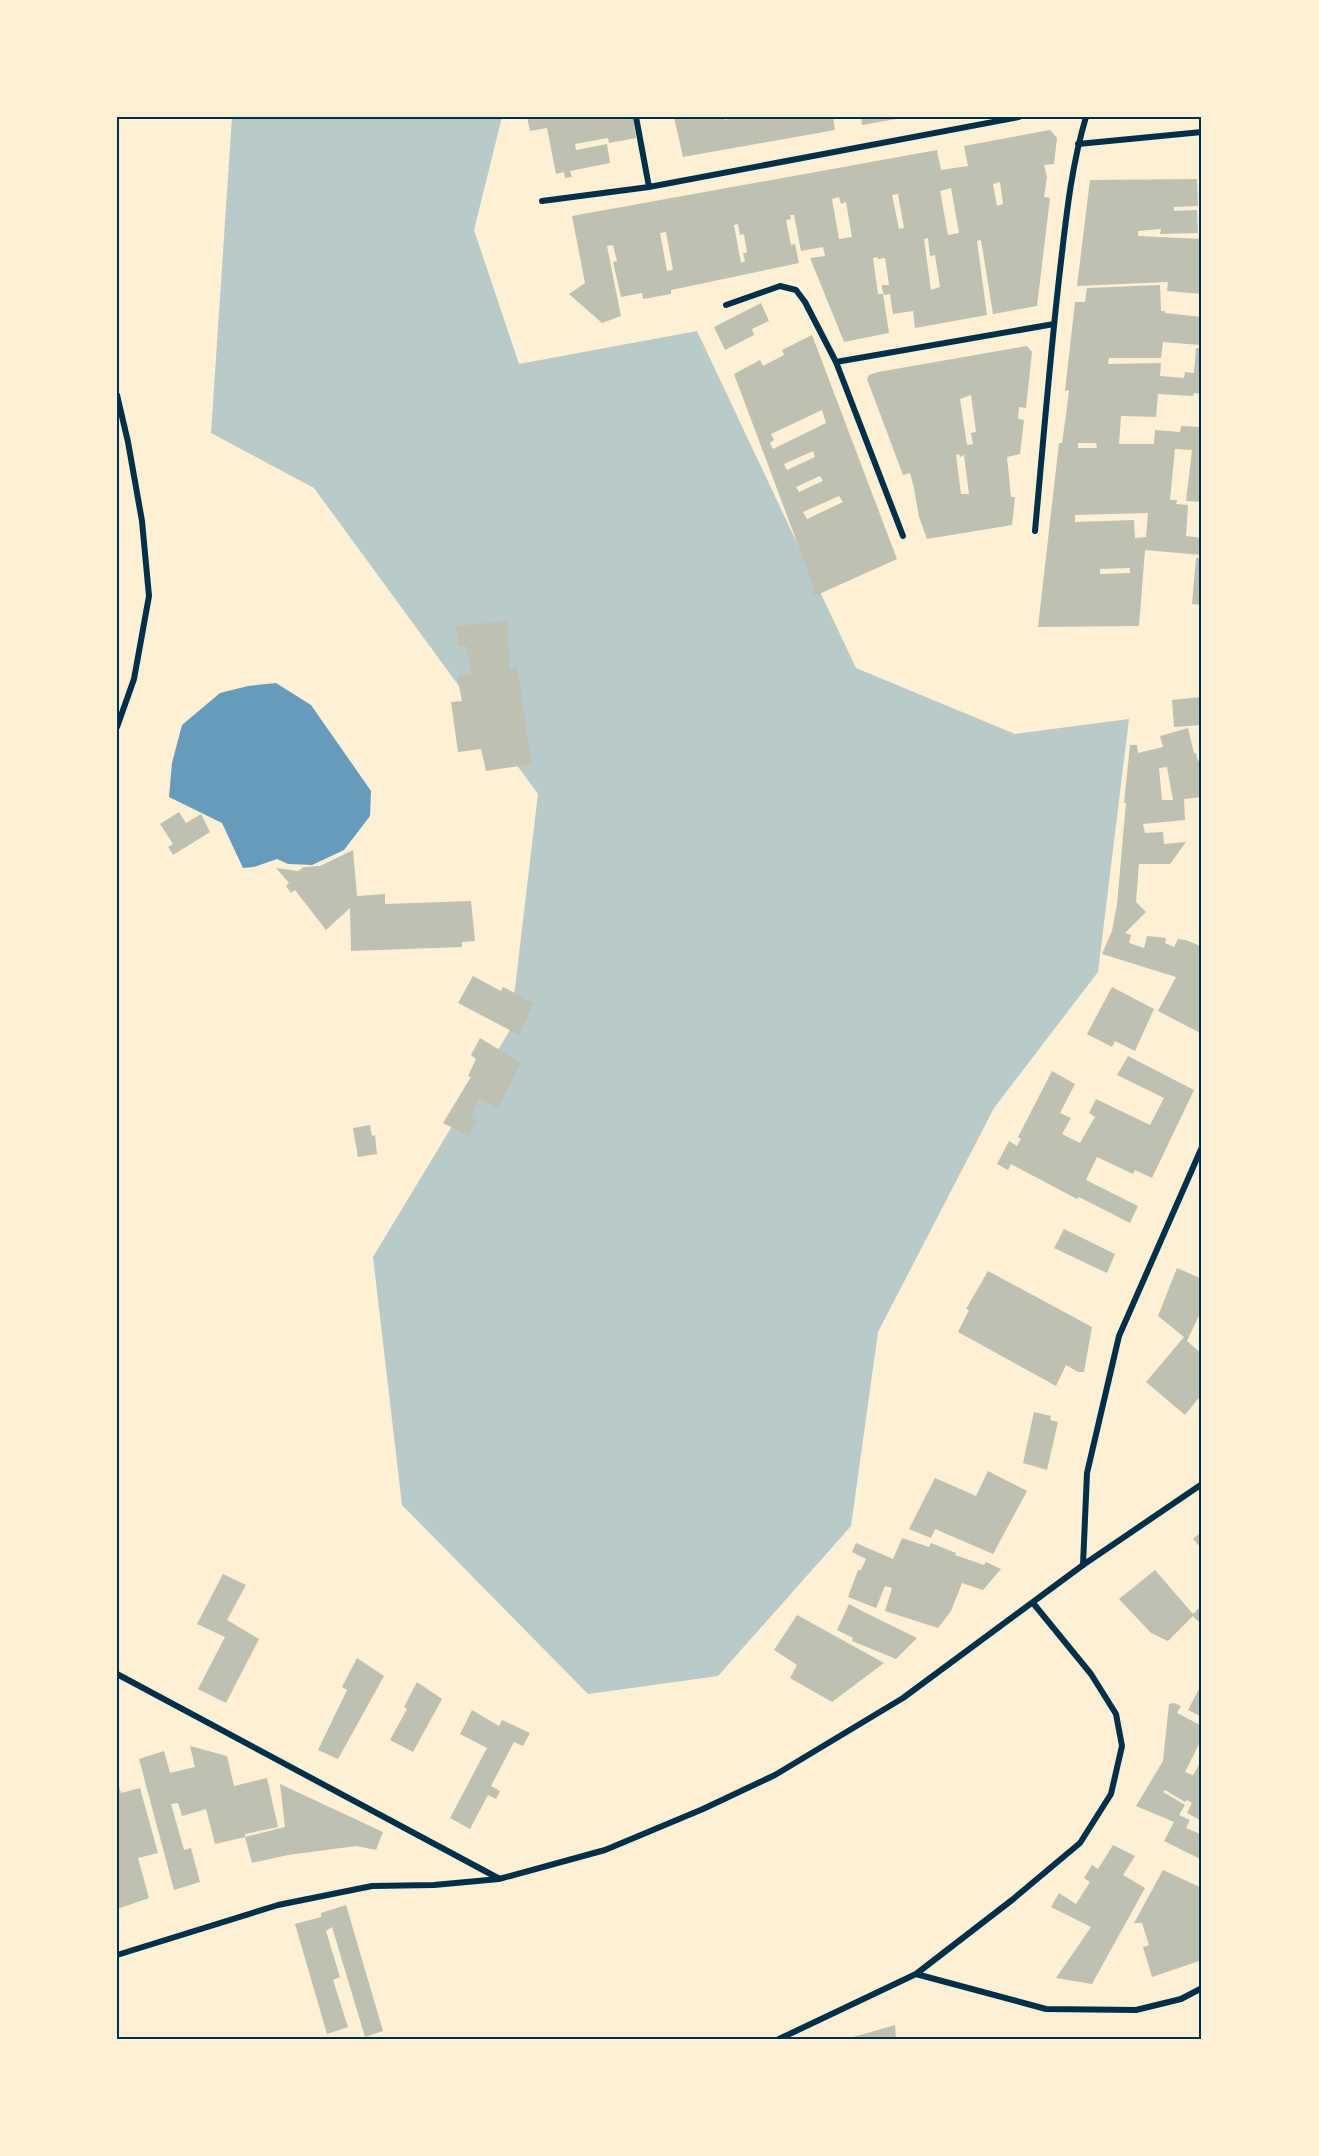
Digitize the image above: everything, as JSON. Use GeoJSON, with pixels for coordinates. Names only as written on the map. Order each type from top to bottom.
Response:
{"type":"FeatureCollection","features":[{"type":"Feature","properties":{"kind":"street"},"geometry":{"type":"LineString","coordinates":[[636,117],[650,188]]}},
{"type":"Feature","properties":{"kind":"street"},"geometry":{"type":"LineString","coordinates":[[542,201],[650,188],[1018,117]]}},
{"type":"Feature","properties":{"kind":"street"},"geometry":{"type":"LineString","coordinates":[[1035,531],[1054,324],[1069,197],[1078,144],[1086,117]]}},
{"type":"Feature","properties":{"kind":"street"},"geometry":{"type":"LineString","coordinates":[[1078,144],[1202,132]]}},
{"type":"Feature","properties":{"kind":"street"},"geometry":{"type":"LineString","coordinates":[[726,305],[780,286],[796,290],[805,302],[836,362],[903,536]]}},
{"type":"Feature","properties":{"kind":"street"},"geometry":{"type":"LineString","coordinates":[[836,362],[1054,324]]}},
{"type":"Feature","properties":{"kind":"street"},"geometry":{"type":"LineString","coordinates":[[117,395],[142,521],[149,596],[134,679],[117,727]]}},
{"type":"Feature","properties":{"kind":"street"},"geometry":{"type":"LineString","coordinates":[[1083,1565],[1088,1473],[1119,1336],[1202,1147]]}},
{"type":"Feature","properties":{"kind":"street"},"geometry":{"type":"LineString","coordinates":[[117,1955],[278,1905],[372,1886],[434,1885],[499,1879],[605,1850],[703,1809],[775,1775],[903,1698],[1083,1565],[1202,1484]]}},
{"type":"Feature","properties":{"kind":"street"},"geometry":{"type":"LineString","coordinates":[[779,2039],[916,1974],[1012,1900],[1080,1843],[1111,1794],[1122,1746],[1116,1714],[1091,1674],[1033,1603]]}},
{"type":"Feature","properties":{"kind":"street"},"geometry":{"type":"LineString","coordinates":[[117,1674],[499,1879]]}},
{"type":"Feature","properties":{"kind":"street"},"geometry":{"type":"LineString","coordinates":[[916,1974],[1046,2009],[1066,2010],[1136,2010],[1181,1999],[1202,1988]]}},
{"type":"Feature","properties":{"kind":"shaded area"},"geometry":{"type":"Polygon","coordinates":[[[232,117],[502,117],[474,230],[519,364],[697,331],[856,668],[1015,734],[1129,719],[1098,972],[994,1108],[878,1332],[851,1526],[718,1676],[588,1694],[402,1505],[373,1257],[510,1030],[538,794],[314,488],[211,433],[232,117]]]}},
{"type":"Feature","properties":{"kind":"water"},"geometry":{"type":"Polygon","coordinates":[[[276,683],[311,705],[371,791],[370,816],[344,850],[312,865],[288,864],[277,859],[254,867],[243,868],[222,823],[169,797],[172,763],[182,725],[220,693],[248,686],[276,683]]]}},
{"type":"Feature","properties":{"kind":"building"},"geometry":{"type":"Polygon","coordinates":[[[527,117],[633,117],[636,138],[609,143],[608,138],[575,144],[576,150],[607,144],[610,163],[570,171],[572,177],[565,178],[564,172],[556,174],[547,128],[530,131],[527,117]]]}},
{"type":"Feature","properties":{"kind":"building"},"geometry":{"type":"Polygon","coordinates":[[[674,117],[724,117],[725,120],[728,117],[833,117],[835,130],[683,157],[674,117]]]}},
{"type":"Feature","properties":{"kind":"building"},"geometry":{"type":"Polygon","coordinates":[[[861,117],[902,117],[902,118],[862,125],[861,117]]]}},
{"type":"Feature","properties":{"kind":"building"},"geometry":{"type":"Polygon","coordinates":[[[1050,130],[1057,138],[1054,164],[1044,165],[1047,177],[1044,197],[1050,198],[1037,306],[993,314],[981,240],[977,241],[987,315],[915,328],[913,311],[893,314],[890,294],[884,295],[882,288],[882,285],[889,285],[885,258],[878,259],[878,257],[873,258],[878,294],[883,294],[889,333],[844,342],[810,258],[825,256],[823,247],[801,251],[794,215],[790,215],[791,219],[786,220],[791,245],[795,244],[799,263],[671,290],[671,294],[643,299],[642,293],[621,297],[613,262],[617,261],[613,245],[607,246],[621,316],[602,323],[569,294],[585,283],[572,216],[937,150],[941,170],[968,166],[964,146],[1050,130]],[[1000,182],[993,184],[997,206],[1003,204],[1000,182]],[[951,188],[940,191],[948,235],[959,233],[951,188]],[[898,194],[892,195],[899,229],[904,228],[898,194]],[[839,197],[832,199],[839,239],[852,237],[846,202],[841,204],[839,197]],[[738,224],[734,225],[741,263],[745,261],[743,253],[747,253],[744,234],[740,235],[738,224]],[[666,232],[660,233],[667,271],[673,270],[666,232]],[[928,238],[924,239],[931,290],[940,287],[935,255],[930,256],[928,238]]]}},
{"type":"Feature","properties":{"kind":"building"},"geometry":{"type":"Polygon","coordinates":[[[1197,179],[1198,206],[1174,207],[1174,211],[1197,210],[1198,233],[1160,234],[1161,229],[1138,231],[1138,236],[1202,239],[1202,294],[1167,291],[1168,282],[1077,286],[1090,180],[1197,179]]]}},
{"type":"Feature","properties":{"kind":"building"},"geometry":{"type":"Polygon","coordinates":[[[1160,285],[1161,311],[1202,317],[1200,345],[1163,342],[1161,358],[1109,358],[1108,364],[1161,363],[1160,376],[1184,378],[1185,372],[1194,373],[1196,348],[1202,349],[1202,394],[1194,393],[1193,396],[1158,394],[1156,417],[1121,416],[1119,444],[1154,444],[1155,430],[1180,432],[1181,426],[1202,427],[1202,502],[1186,501],[1192,450],[1175,449],[1170,500],[1177,500],[1176,504],[1188,505],[1186,536],[1202,538],[1202,555],[1145,550],[1139,626],[1038,627],[1059,443],[1062,443],[1069,390],[1065,391],[1075,302],[1085,302],[1087,288],[1160,285]],[[1078,443],[1078,448],[1097,448],[1096,443],[1078,443]],[[1148,513],[1075,515],[1075,522],[1134,520],[1135,538],[1146,537],[1148,513]],[[1130,568],[1100,569],[1100,574],[1130,573],[1130,568]]]}},
{"type":"Feature","properties":{"kind":"building"},"geometry":{"type":"Polygon","coordinates":[[[761,303],[769,321],[752,329],[754,335],[725,350],[714,327],[761,303]]]}},
{"type":"Feature","properties":{"kind":"building"},"geometry":{"type":"Polygon","coordinates":[[[812,335],[897,559],[817,595],[816,593],[814,595],[812,590],[814,588],[734,374],[760,360],[763,366],[784,355],[782,350],[812,335]],[[822,410],[771,434],[774,440],[770,443],[773,449],[826,423],[822,410]],[[813,451],[784,464],[787,470],[815,457],[813,451]],[[820,476],[796,487],[799,492],[823,481],[820,476]],[[839,496],[803,512],[807,519],[843,502],[839,496]]]}},
{"type":"Feature","properties":{"kind":"building"},"geometry":{"type":"Polygon","coordinates":[[[1027,346],[1032,352],[1026,408],[1019,407],[1018,419],[1024,420],[1020,454],[1007,457],[1011,497],[1015,497],[1012,525],[927,539],[919,517],[910,473],[903,475],[867,379],[869,375],[1027,346]],[[971,395],[960,399],[967,445],[973,444],[971,433],[976,432],[971,395]],[[959,454],[956,455],[961,494],[969,494],[964,455],[960,457],[959,454]]]}},
{"type":"Feature","properties":{"kind":"building"},"geometry":{"type":"Polygon","coordinates":[[[1196,558],[1202,558],[1202,605],[1192,604],[1196,558]]]}},
{"type":"Feature","properties":{"kind":"building"},"geometry":{"type":"Polygon","coordinates":[[[507,621],[510,668],[517,668],[532,764],[486,771],[481,749],[458,752],[451,702],[462,701],[457,676],[472,674],[466,646],[459,646],[455,626],[507,621]]]}},
{"type":"Feature","properties":{"kind":"building"},"geometry":{"type":"Polygon","coordinates":[[[1202,697],[1202,725],[1174,727],[1172,700],[1202,697]]]}},
{"type":"Feature","properties":{"kind":"building"},"geometry":{"type":"Polygon","coordinates":[[[1188,728],[1194,753],[1198,761],[1202,760],[1202,797],[1184,799],[1185,820],[1143,824],[1145,833],[1163,832],[1164,844],[1186,842],[1170,864],[1139,864],[1136,902],[1146,912],[1125,933],[1131,935],[1129,943],[1144,948],[1147,936],[1166,938],[1165,943],[1174,947],[1178,939],[1202,947],[1202,1034],[1158,1011],[1176,977],[1102,954],[1112,931],[1117,904],[1130,745],[1137,745],[1138,753],[1163,747],[1160,736],[1188,728]],[[1167,767],[1159,768],[1162,800],[1173,800],[1167,767]]]}},
{"type":"Feature","properties":{"kind":"building"},"geometry":{"type":"Polygon","coordinates":[[[179,812],[186,823],[201,814],[210,832],[173,855],[168,847],[173,844],[160,824],[179,812]]]}},
{"type":"Feature","properties":{"kind":"building"},"geometry":{"type":"Polygon","coordinates":[[[353,850],[357,896],[385,894],[385,904],[471,901],[475,941],[462,942],[462,947],[351,951],[350,908],[326,930],[295,890],[291,893],[286,886],[289,883],[276,868],[298,871],[304,867],[320,866],[353,850]]]}},
{"type":"Feature","properties":{"kind":"building"},"geometry":{"type":"Polygon","coordinates":[[[473,976],[501,991],[503,987],[534,1003],[519,1035],[458,1003],[473,976]]]}},
{"type":"Feature","properties":{"kind":"building"},"geometry":{"type":"Polygon","coordinates":[[[1112,987],[1154,1009],[1135,1051],[1115,1041],[1112,1047],[1087,1034],[1112,987]]]}},
{"type":"Feature","properties":{"kind":"building"},"geometry":{"type":"Polygon","coordinates":[[[480,1038],[521,1063],[498,1108],[479,1099],[471,1117],[477,1121],[469,1136],[443,1123],[471,1077],[468,1076],[476,1059],[471,1055],[480,1038]]]}},
{"type":"Feature","properties":{"kind":"building"},"geometry":{"type":"Polygon","coordinates":[[[1128,1056],[1194,1090],[1152,1178],[1135,1170],[1133,1174],[1097,1157],[1086,1180],[1138,1206],[1130,1223],[1079,1197],[1077,1199],[1011,1164],[1008,1170],[997,1164],[1009,1141],[1017,1146],[1021,1139],[1018,1137],[1052,1071],[1075,1084],[1060,1113],[1071,1118],[1062,1134],[1080,1143],[1095,1117],[1089,1113],[1096,1099],[1150,1125],[1164,1098],[1117,1075],[1128,1056]]]}},
{"type":"Feature","properties":{"kind":"building"},"geometry":{"type":"Polygon","coordinates":[[[370,1125],[372,1136],[375,1135],[377,1154],[358,1157],[353,1128],[370,1125]]]}},
{"type":"Feature","properties":{"kind":"building"},"geometry":{"type":"Polygon","coordinates":[[[1064,1229],[1115,1254],[1107,1273],[1054,1248],[1064,1229]]]}},
{"type":"Feature","properties":{"kind":"building"},"geometry":{"type":"Polygon","coordinates":[[[1177,1268],[1202,1279],[1202,1309],[1187,1341],[1202,1354],[1202,1394],[1185,1415],[1146,1382],[1184,1337],[1158,1316],[1177,1268]]]}},
{"type":"Feature","properties":{"kind":"building"},"geometry":{"type":"Polygon","coordinates":[[[988,1271],[1092,1327],[1084,1372],[1078,1372],[1066,1365],[1056,1386],[958,1332],[969,1310],[966,1309],[988,1271]]]}},
{"type":"Feature","properties":{"kind":"building"},"geometry":{"type":"Polygon","coordinates":[[[1034,1412],[1051,1416],[1050,1420],[1058,1422],[1047,1470],[1023,1463],[1034,1412]]]}},
{"type":"Feature","properties":{"kind":"building"},"geometry":{"type":"Polygon","coordinates":[[[988,1471],[1027,1491],[993,1554],[935,1529],[931,1538],[909,1529],[935,1478],[976,1496],[988,1471]]]}},
{"type":"Feature","properties":{"kind":"building"},"geometry":{"type":"Polygon","coordinates":[[[1202,1531],[1202,1549],[1193,1539],[1202,1531]]]}},
{"type":"Feature","properties":{"kind":"building"},"geometry":{"type":"Polygon","coordinates":[[[902,1538],[929,1547],[931,1543],[956,1553],[955,1555],[984,1565],[986,1562],[1001,1569],[983,1590],[962,1583],[951,1611],[938,1628],[885,1611],[892,1588],[885,1586],[876,1608],[848,1597],[858,1570],[861,1570],[866,1559],[852,1552],[856,1543],[893,1559],[902,1538]]]}},
{"type":"Feature","properties":{"kind":"building"},"geometry":{"type":"Polygon","coordinates":[[[1155,1570],[1193,1614],[1202,1605],[1202,1625],[1193,1616],[1168,1641],[1151,1633],[1119,1599],[1155,1570]]]}},
{"type":"Feature","properties":{"kind":"building"},"geometry":{"type":"Polygon","coordinates":[[[223,1574],[246,1585],[227,1620],[259,1639],[226,1703],[198,1689],[225,1637],[197,1624],[223,1574]]]}},
{"type":"Feature","properties":{"kind":"building"},"geometry":{"type":"Polygon","coordinates":[[[849,1604],[917,1638],[896,1659],[852,1641],[853,1638],[837,1630],[849,1604]]]}},
{"type":"Feature","properties":{"kind":"building"},"geometry":{"type":"Polygon","coordinates":[[[797,1615],[884,1663],[832,1702],[790,1678],[797,1665],[774,1650],[797,1615]]]}},
{"type":"Feature","properties":{"kind":"building"},"geometry":{"type":"Polygon","coordinates":[[[357,1658],[384,1676],[338,1759],[318,1750],[347,1690],[342,1687],[357,1658]]]}},
{"type":"Feature","properties":{"kind":"building"},"geometry":{"type":"Polygon","coordinates":[[[417,1682],[442,1699],[413,1752],[390,1740],[407,1709],[404,1707],[417,1682]]]}},
{"type":"Feature","properties":{"kind":"building"},"geometry":{"type":"Polygon","coordinates":[[[1200,1687],[1202,1688],[1202,1717],[1188,1710],[1200,1687]]]}},
{"type":"Feature","properties":{"kind":"building"},"geometry":{"type":"Polygon","coordinates":[[[1174,1703],[1181,1706],[1177,1713],[1202,1726],[1202,1738],[1185,1772],[1193,1775],[1202,1760],[1202,1821],[1187,1813],[1192,1803],[1187,1800],[1185,1802],[1165,1790],[1163,1792],[1185,1805],[1179,1815],[1190,1820],[1186,1828],[1202,1835],[1202,1860],[1164,1841],[1174,1822],[1136,1806],[1163,1761],[1169,1704],[1174,1703]]]}},
{"type":"Feature","properties":{"kind":"building"},"geometry":{"type":"Polygon","coordinates":[[[472,1710],[499,1726],[502,1720],[530,1733],[523,1746],[514,1742],[491,1786],[500,1791],[496,1799],[488,1795],[470,1829],[450,1818],[487,1748],[460,1734],[472,1710]]]}},
{"type":"Feature","properties":{"kind":"building"},"geometry":{"type":"Polygon","coordinates":[[[190,1746],[227,1756],[234,1786],[267,1778],[278,1827],[245,1834],[245,1837],[215,1844],[206,1809],[182,1816],[178,1803],[171,1804],[184,1850],[191,1848],[200,1882],[174,1890],[139,1759],[164,1751],[170,1773],[195,1767],[190,1746]]]}},
{"type":"Feature","properties":{"kind":"building"},"geometry":{"type":"Polygon","coordinates":[[[117,1780],[121,1793],[140,1788],[158,1853],[138,1858],[149,1898],[117,1909],[117,1780]]]}},
{"type":"Feature","properties":{"kind":"building"},"geometry":{"type":"Polygon","coordinates":[[[280,1784],[383,1832],[376,1850],[356,1846],[288,1855],[252,1863],[245,1837],[285,1827],[280,1784]]]}},
{"type":"Feature","properties":{"kind":"building"},"geometry":{"type":"Polygon","coordinates":[[[1113,1845],[1135,1856],[1123,1875],[1145,1888],[1092,1984],[1056,1978],[1091,1927],[1051,1907],[1059,1893],[1076,1904],[1090,1882],[1084,1878],[1092,1865],[1098,1869],[1113,1845]]]}},
{"type":"Feature","properties":{"kind":"building"},"geometry":{"type":"Polygon","coordinates":[[[1163,1870],[1202,1888],[1202,1960],[1152,1977],[1143,1947],[1149,1945],[1142,1923],[1134,1923],[1163,1870]]]}},
{"type":"Feature","properties":{"kind":"building"},"geometry":{"type":"Polygon","coordinates":[[[346,1905],[383,2031],[365,2037],[332,1927],[326,1931],[340,1977],[333,1980],[348,2027],[327,2034],[295,1924],[321,1917],[321,1913],[346,1905]]]}},
{"type":"Feature","properties":{"kind":"building"},"geometry":{"type":"Polygon","coordinates":[[[895,2025],[896,2039],[850,2039],[850,2038],[895,2025]]]}}]}
